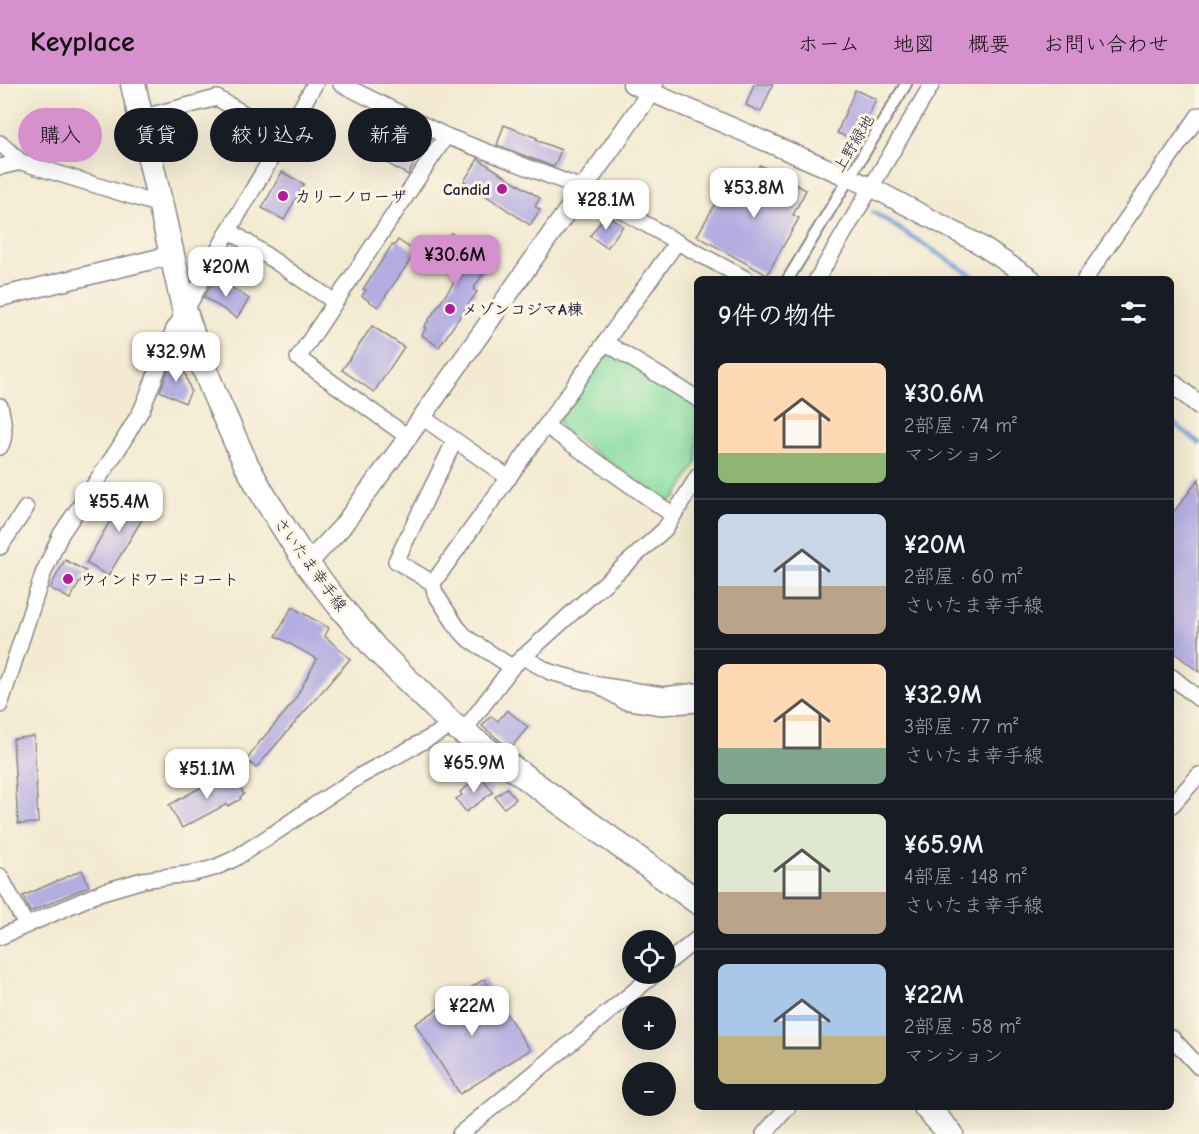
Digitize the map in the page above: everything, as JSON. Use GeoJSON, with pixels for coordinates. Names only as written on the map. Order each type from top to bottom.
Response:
{"type":"FeatureCollection","features":[{"type":"Feature","properties":{"kind":"main road","name":"さいたま幸手線"},"geometry":{"type":"LineString","coordinates":[[133,84],[138,108]]}},
{"type":"Feature","properties":{"kind":"main road","name":"さいたま幸手線"},"geometry":{"type":"LineString","coordinates":[[150,162],[185,312],[199,355],[246,464],[307,564],[375,648],[458,729],[694,899]]}},
{"type":"Feature","properties":{"kind":"main road"},"geometry":{"type":"LineString","coordinates":[[929,1110],[951,1134]]}},
{"type":"Feature","properties":{"kind":"street"},"geometry":{"type":"LineString","coordinates":[[301,108],[315,84]]}},
{"type":"Feature","properties":{"kind":"street"},"geometry":{"type":"LineString","coordinates":[[341,84],[447,136],[584,189],[740,276]]}},
{"type":"Feature","properties":{"kind":"street"},"geometry":{"type":"LineString","coordinates":[[632,84],[653,88],[851,177],[977,243],[1027,276]]}},
{"type":"Feature","properties":{"kind":"street","name":"上野緑地"},"geometry":{"type":"LineString","coordinates":[[790,276],[906,84]]}},
{"type":"Feature","properties":{"kind":"street"},"geometry":{"type":"LineString","coordinates":[[819,276],[932,84]]}},
{"type":"Feature","properties":{"kind":"street"},"geometry":{"type":"LineString","coordinates":[[307,564],[341,528],[408,437],[653,88]]}},
{"type":"Feature","properties":{"kind":"street"},"geometry":{"type":"LineString","coordinates":[[178,108],[217,98],[234,108]]}},
{"type":"Feature","properties":{"kind":"street"},"geometry":{"type":"LineString","coordinates":[[1087,276],[1199,115]]}},
{"type":"Feature","properties":{"kind":"street"},"geometry":{"type":"LineString","coordinates":[[408,437],[298,358],[447,136]]}},
{"type":"Feature","properties":{"kind":"street"},"geometry":{"type":"LineString","coordinates":[[0,143],[18,159]]}},
{"type":"Feature","properties":{"kind":"street"},"geometry":{"type":"LineString","coordinates":[[0,167],[21,162],[160,205]]}},
{"type":"Feature","properties":{"kind":"street"},"geometry":{"type":"LineString","coordinates":[[0,705],[43,574],[61,534],[142,410],[174,328],[269,162]]}},
{"type":"Feature","properties":{"kind":"street"},"geometry":{"type":"LineString","coordinates":[[229,230],[335,302]]}},
{"type":"Feature","properties":{"kind":"street"},"geometry":{"type":"LineString","coordinates":[[433,583],[677,242]]}},
{"type":"Feature","properties":{"kind":"street"},"geometry":{"type":"LineString","coordinates":[[0,297],[172,255]]}},
{"type":"Feature","properties":{"kind":"street"},"geometry":{"type":"LineString","coordinates":[[606,343],[694,397]]}},
{"type":"Feature","properties":{"kind":"street"},"geometry":{"type":"LineString","coordinates":[[1174,385],[1199,405]]}},
{"type":"Feature","properties":{"kind":"street"},"geometry":{"type":"LineString","coordinates":[[0,447],[4,442],[1,414]]}},
{"type":"Feature","properties":{"kind":"street"},"geometry":{"type":"LineString","coordinates":[[422,417],[509,478]]}},
{"type":"Feature","properties":{"kind":"street"},"geometry":{"type":"LineString","coordinates":[[546,426],[674,515]]}},
{"type":"Feature","properties":{"kind":"street"},"geometry":{"type":"LineString","coordinates":[[455,440],[396,561],[433,583],[435,592],[462,633],[467,638],[517,662],[598,685],[663,695],[694,691]]}},
{"type":"Feature","properties":{"kind":"street"},"geometry":{"type":"LineString","coordinates":[[0,937],[102,892],[143,880],[214,868],[234,859],[360,776],[458,729],[517,662],[664,529],[694,482]]}},
{"type":"Feature","properties":{"kind":"street"},"geometry":{"type":"LineString","coordinates":[[0,547],[26,508]]}},
{"type":"Feature","properties":{"kind":"street"},"geometry":{"type":"LineString","coordinates":[[1174,679],[1199,699]]}},
{"type":"Feature","properties":{"kind":"street"},"geometry":{"type":"LineString","coordinates":[[598,685],[624,701],[663,707],[694,704]]}},
{"type":"Feature","properties":{"kind":"street"},"geometry":{"type":"LineString","coordinates":[[1174,803],[1199,775]]}},
{"type":"Feature","properties":{"kind":"street"},"geometry":{"type":"LineString","coordinates":[[0,876],[26,925]]}},
{"type":"Feature","properties":{"kind":"street"},"geometry":{"type":"LineString","coordinates":[[676,956],[694,941]]}},
{"type":"Feature","properties":{"kind":"street"},"geometry":{"type":"LineString","coordinates":[[471,1131],[643,984]]}},
{"type":"Feature","properties":{"kind":"street"},"geometry":{"type":"LineString","coordinates":[[1174,1040],[1199,1067]]}},
{"type":"Feature","properties":{"kind":"street"},"geometry":{"type":"LineString","coordinates":[[764,1134],[785,1110]]}},
{"type":"Feature","properties":{"kind":"green space"},"geometry":{"type":"Polygon","coordinates":[[[611,352],[694,403],[694,467],[676,498],[667,502],[561,429],[559,421],[602,356],[611,352]]]}},
{"type":"Feature","properties":{"kind":"building"},"geometry":{"type":"Polygon","coordinates":[[[754,84],[773,84],[761,112],[746,105],[754,84]]]}},
{"type":"Feature","properties":{"kind":"building"},"geometry":{"type":"Polygon","coordinates":[[[855,90],[876,99],[857,141],[837,133],[855,90]]]}},
{"type":"Feature","properties":{"kind":"building"},"geometry":{"type":"Polygon","coordinates":[[[504,125],[561,150],[554,167],[497,145],[504,125]]]}},
{"type":"Feature","properties":{"kind":"building","name":"Candid"},"geometry":{"type":"Polygon","coordinates":[[[478,159],[540,198],[535,206],[540,210],[530,225],[464,181],[478,159]]]}},
{"type":"Feature","properties":{"kind":"building"},"geometry":{"type":"Polygon","coordinates":[[[385,162],[414,162],[408,175],[385,162]]]}},
{"type":"Feature","properties":{"kind":"building"},"geometry":{"type":"Polygon","coordinates":[[[760,165],[806,190],[793,215],[799,218],[767,275],[697,236],[729,179],[747,189],[760,165]]]}},
{"type":"Feature","properties":{"kind":"building","name":"カリーノローザ"},"geometry":{"type":"Polygon","coordinates":[[[282,172],[304,184],[284,220],[262,208],[282,172]]]}},
{"type":"Feature","properties":{"kind":"building"},"geometry":{"type":"Polygon","coordinates":[[[606,214],[623,226],[607,248],[590,236],[606,214]]]}},
{"type":"Feature","properties":{"kind":"building"},"geometry":{"type":"Polygon","coordinates":[[[451,233],[492,260],[473,289],[477,292],[439,347],[422,335],[426,328],[424,327],[461,272],[428,251],[435,241],[443,246],[451,233]]]}},
{"type":"Feature","properties":{"kind":"building"},"geometry":{"type":"Polygon","coordinates":[[[398,240],[416,252],[378,307],[362,296],[366,290],[363,289],[392,245],[394,246],[398,240]]]}},
{"type":"Feature","properties":{"kind":"building"},"geometry":{"type":"Polygon","coordinates":[[[216,277],[249,299],[237,318],[204,297],[216,277]]]}},
{"type":"Feature","properties":{"kind":"building"},"geometry":{"type":"Polygon","coordinates":[[[372,326],[404,347],[374,392],[342,370],[372,326]]]}},
{"type":"Feature","properties":{"kind":"building"},"geometry":{"type":"Polygon","coordinates":[[[172,360],[182,365],[191,391],[185,403],[160,391],[172,360]]]}},
{"type":"Feature","properties":{"kind":"building"},"geometry":{"type":"Polygon","coordinates":[[[1199,479],[1199,672],[1174,653],[1174,511],[1199,479]]]}},
{"type":"Feature","properties":{"kind":"building"},"geometry":{"type":"Polygon","coordinates":[[[129,490],[152,503],[108,576],[86,563],[129,490]]]}},
{"type":"Feature","properties":{"kind":"building","name":"ウィンドワードコート"},"geometry":{"type":"Polygon","coordinates":[[[65,560],[86,571],[70,599],[50,588],[65,560]]]}},
{"type":"Feature","properties":{"kind":"building"},"geometry":{"type":"Polygon","coordinates":[[[292,607],[329,628],[325,636],[350,659],[256,768],[247,760],[293,703],[317,659],[276,636],[292,607]]]}},
{"type":"Feature","properties":{"kind":"building"},"geometry":{"type":"Polygon","coordinates":[[[507,710],[528,727],[510,749],[482,726],[491,716],[498,721],[507,710]]]}},
{"type":"Feature","properties":{"kind":"building"},"geometry":{"type":"Polygon","coordinates":[[[34,736],[38,823],[18,824],[13,739],[34,736]]]}},
{"type":"Feature","properties":{"kind":"building"},"geometry":{"type":"Polygon","coordinates":[[[232,773],[244,794],[240,797],[241,799],[182,828],[169,805],[232,773]]]}},
{"type":"Feature","properties":{"kind":"building"},"geometry":{"type":"Polygon","coordinates":[[[481,776],[493,792],[466,812],[456,799],[462,795],[460,792],[481,776]]]}},
{"type":"Feature","properties":{"kind":"building"},"geometry":{"type":"Polygon","coordinates":[[[507,788],[516,799],[504,808],[495,797],[507,788]]]}},
{"type":"Feature","properties":{"kind":"building"},"geometry":{"type":"Polygon","coordinates":[[[82,870],[89,886],[30,912],[23,896],[82,870]]]}},
{"type":"Feature","properties":{"kind":"building"},"geometry":{"type":"Polygon","coordinates":[[[484,979],[530,1050],[460,1094],[415,1024],[484,979]]]}},
{"type":"Feature","properties":{"kind":"waterway"},"geometry":{"type":"LineString","coordinates":[[873,212],[973,276]]}},
{"type":"Feature","properties":{"kind":"waterway"},"geometry":{"type":"LineString","coordinates":[[1174,424],[1199,443]]}},
{"type":"Feature","properties":{"kind":"place","name":"Candid"},"geometry":{"type":"Point","coordinates":[502,189]}},
{"type":"Feature","properties":{"kind":"place","name":"カリーノローザ"},"geometry":{"type":"Point","coordinates":[283,196]}},
{"type":"Feature","properties":{"kind":"place","name":"メゾンコジマA棟"},"geometry":{"type":"Point","coordinates":[450,309]}},
{"type":"Feature","properties":{"kind":"place","name":"ウィンドワードコート"},"geometry":{"type":"Point","coordinates":[68,579]}}]}
